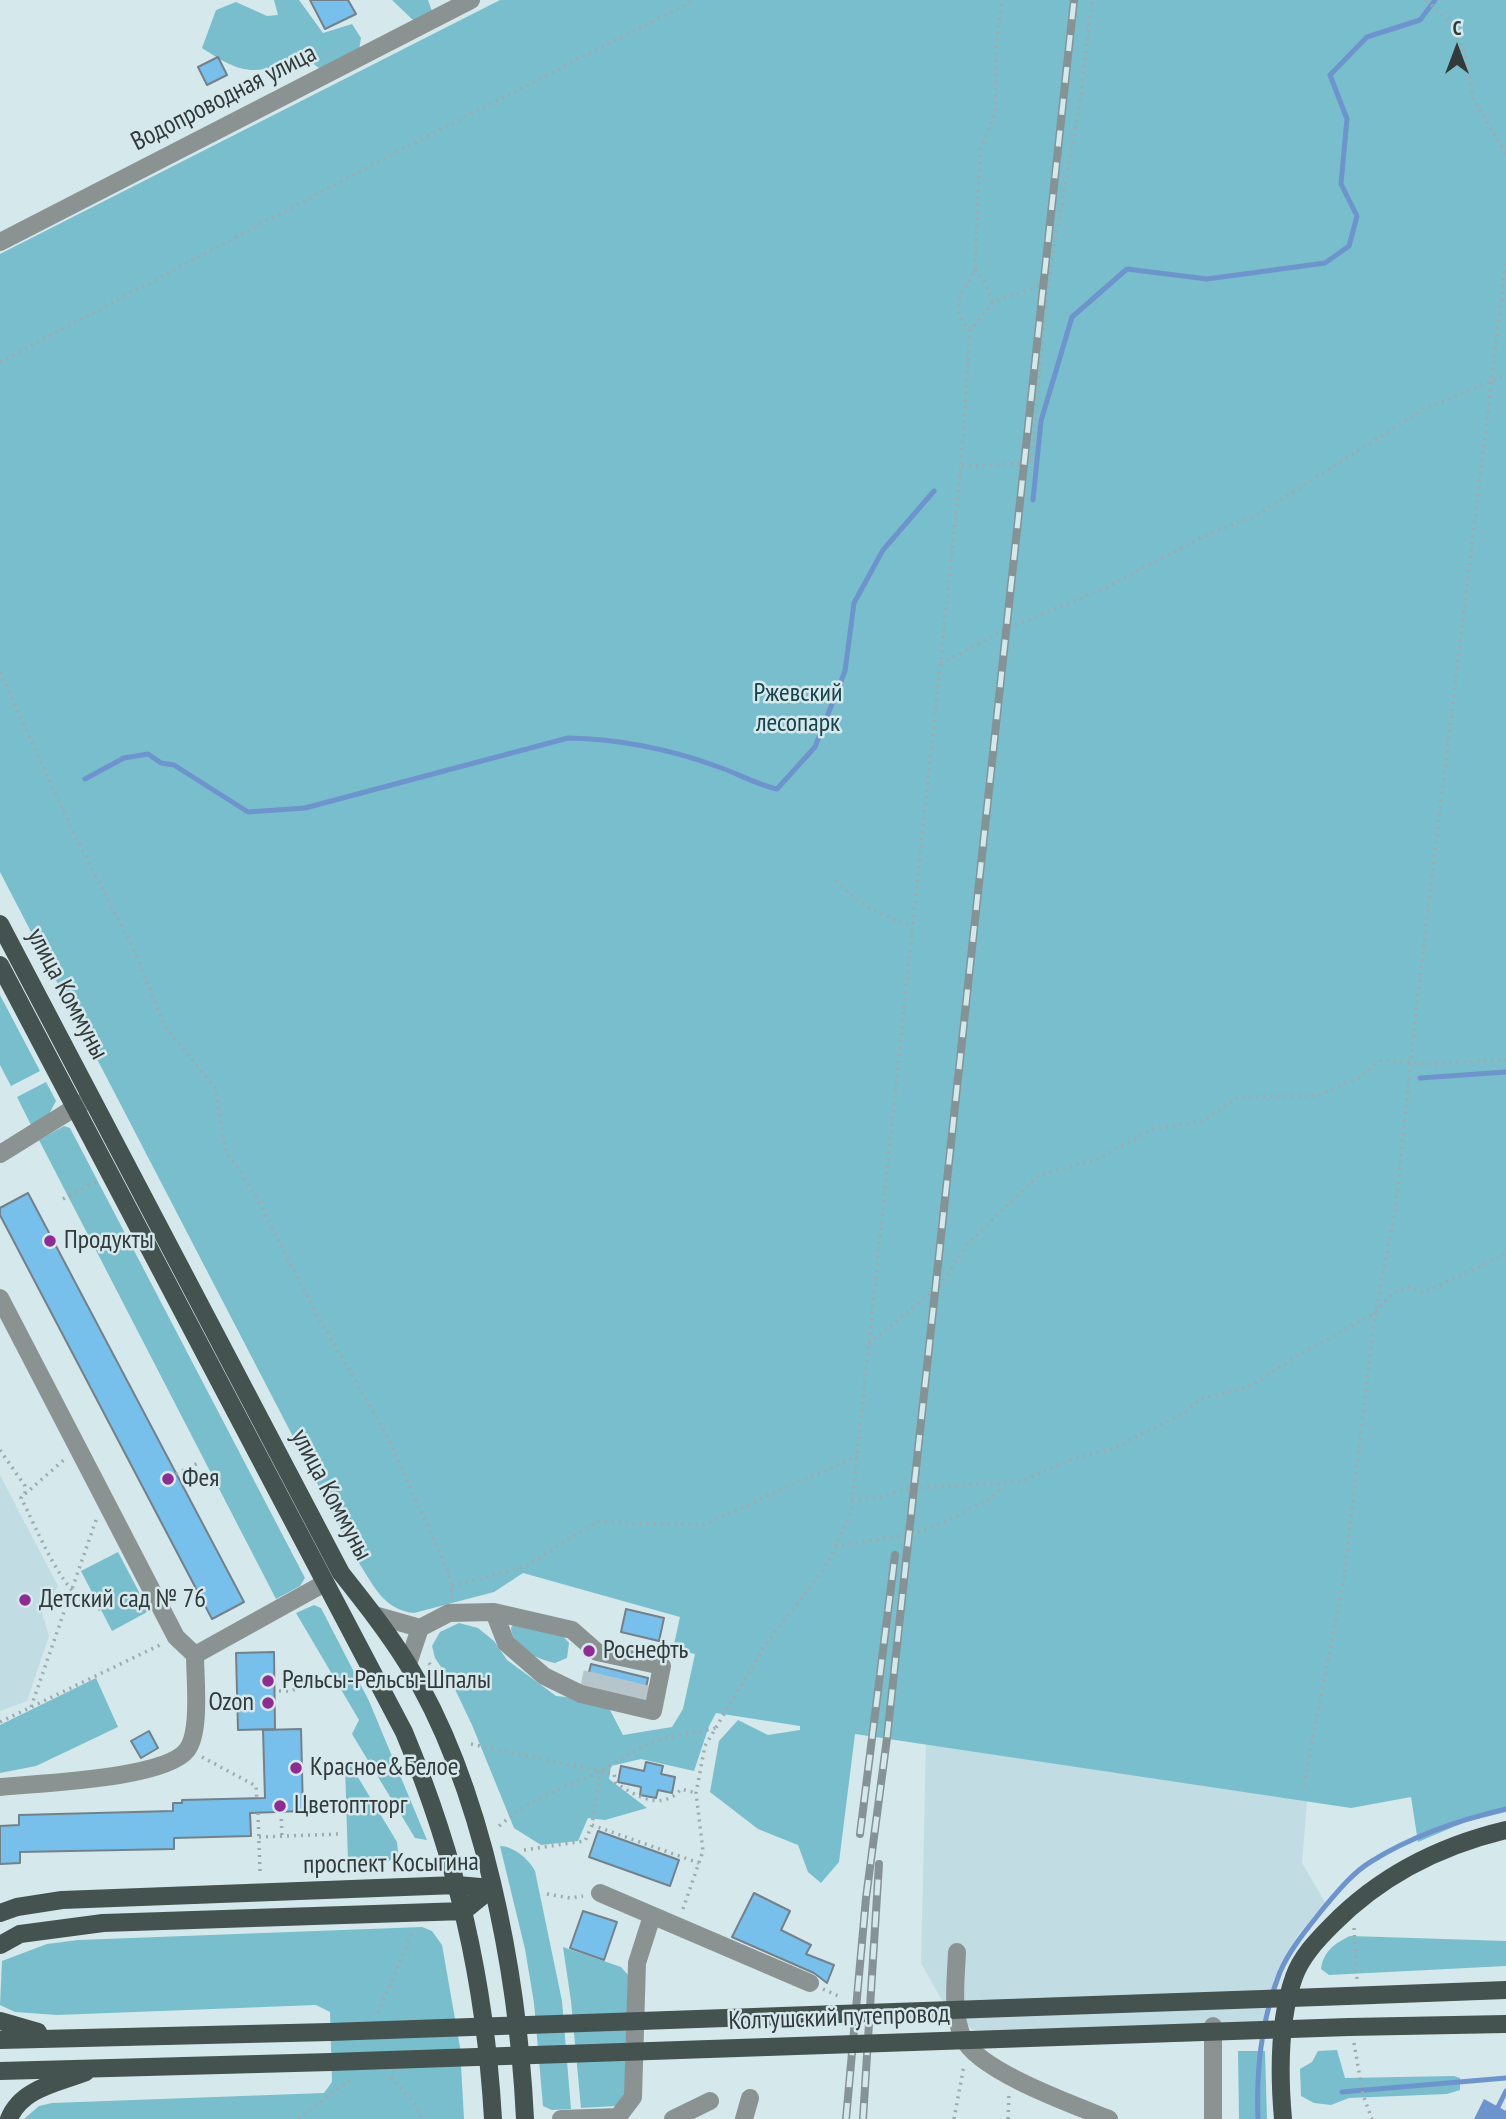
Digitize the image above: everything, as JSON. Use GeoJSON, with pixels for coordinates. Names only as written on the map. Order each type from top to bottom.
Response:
{"type":"FeatureCollection","features":[{"type":"Feature","properties":{"kind":"main road","name":"улица Коммуны"},"geometry":{"type":"LineString","coordinates":[[0,924],[341,1573],[408,1664],[463,1783],[492,1888],[514,1994],[522,2044],[525,2119]]}},
{"type":"Feature","properties":{"kind":"main road","name":"улица Коммуны"},"geometry":{"type":"LineString","coordinates":[[0,965],[323,1584],[378,1679],[404,1732],[440,1826],[464,1911],[489,2047],[493,2119]]}},
{"type":"Feature","properties":{"kind":"main road"},"geometry":{"type":"LineString","coordinates":[[1283,2119],[1281,2074],[1286,2014],[1295,1975],[1314,1944],[1370,1889],[1404,1867],[1506,1830]]}},
{"type":"Feature","properties":{"kind":"main road","name":"проспект Косыгина"},"geometry":{"type":"LineString","coordinates":[[0,1913],[17,1907],[62,1899],[457,1885],[492,1888]]}},
{"type":"Feature","properties":{"kind":"main road","name":"проспект Косыгина"},"geometry":{"type":"LineString","coordinates":[[0,1945],[20,1934],[103,1923],[464,1911],[492,1888]]}},
{"type":"Feature","properties":{"kind":"main road","name":"Колтушский путепровод"},"geometry":{"type":"LineString","coordinates":[[101,2036],[330,2032],[1506,1990]]}},
{"type":"Feature","properties":{"kind":"main road"},"geometry":{"type":"LineString","coordinates":[[0,2021],[34,2031],[101,2036]]}},
{"type":"Feature","properties":{"kind":"main road","name":"Колтушский путепровод"},"geometry":{"type":"LineString","coordinates":[[103,2066],[331,2062],[845,2043],[1352,2035],[1506,2024]]}},
{"type":"Feature","properties":{"kind":"main road"},"geometry":{"type":"LineString","coordinates":[[0,2040],[101,2036]]}},
{"type":"Feature","properties":{"kind":"main road"},"geometry":{"type":"LineString","coordinates":[[0,2071],[103,2066]]}},
{"type":"Feature","properties":{"kind":"main road"},"geometry":{"type":"LineString","coordinates":[[9,2119],[18,2102],[32,2091],[103,2066]]}},
{"type":"Feature","properties":{"kind":"street","name":"Водопроводная улица"},"geometry":{"type":"LineString","coordinates":[[0,242],[471,0]]}},
{"type":"Feature","properties":{"kind":"street"},"geometry":{"type":"LineString","coordinates":[[0,1154],[93,1097]]}},
{"type":"Feature","properties":{"kind":"street"},"geometry":{"type":"LineString","coordinates":[[0,1298],[176,1637],[195,1655],[195,1729],[188,1750],[172,1763],[147,1771],[0,1787]]}},
{"type":"Feature","properties":{"kind":"street"},"geometry":{"type":"LineString","coordinates":[[195,1655],[323,1584]]}},
{"type":"Feature","properties":{"kind":"street"},"geometry":{"type":"LineString","coordinates":[[374,1615],[420,1628],[449,1614],[494,1612],[572,1630],[596,1658],[630,1666],[662,1666],[653,1711],[544,1676],[506,1643],[494,1612]]}},
{"type":"Feature","properties":{"kind":"street"},"geometry":{"type":"LineString","coordinates":[[408,1664],[420,1628]]}},
{"type":"Feature","properties":{"kind":"street"},"geometry":{"type":"LineString","coordinates":[[600,1893],[810,1983]]}},
{"type":"Feature","properties":{"kind":"street"},"geometry":{"type":"LineString","coordinates":[[561,2119],[620,2118],[634,2097],[638,1963],[652,1916]]}},
{"type":"Feature","properties":{"kind":"street"},"geometry":{"type":"LineString","coordinates":[[957,1952],[955,2003],[963,2038],[972,2051],[1011,2077],[1109,2119]]}},
{"type":"Feature","properties":{"kind":"street"},"geometry":{"type":"LineString","coordinates":[[1213,2026],[1213,2119]]}},
{"type":"Feature","properties":{"kind":"street"},"geometry":{"type":"LineString","coordinates":[[744,2119],[750,2098]]}},
{"type":"Feature","properties":{"kind":"street"},"geometry":{"type":"LineString","coordinates":[[673,2119],[692,2115],[710,2101]]}},
{"type":"Feature","properties":{"kind":"path"},"geometry":{"type":"LineString","coordinates":[[0,362],[412,144],[694,0]]}},
{"type":"Feature","properties":{"kind":"path"},"geometry":{"type":"LineString","coordinates":[[970,331],[958,311],[960,296],[975,271],[980,151],[995,114],[996,47],[1002,0]]}},
{"type":"Feature","properties":{"kind":"path"},"geometry":{"type":"LineString","coordinates":[[961,466],[1031,463],[1048,283],[1081,96],[1092,0]]}},
{"type":"Feature","properties":{"kind":"path"},"geometry":{"type":"LineString","coordinates":[[1426,0],[1450,22],[1465,53],[1473,99],[1506,154]]}},
{"type":"Feature","properties":{"kind":"path"},"geometry":{"type":"LineString","coordinates":[[1304,1785],[1344,1577],[1376,1312],[1395,1213],[1506,260]]}},
{"type":"Feature","properties":{"kind":"path"},"geometry":{"type":"LineString","coordinates":[[975,271],[982,277],[993,302]]}},
{"type":"Feature","properties":{"kind":"path"},"geometry":{"type":"LineString","coordinates":[[677,1926],[703,1851],[696,1793],[705,1746],[764,1647],[826,1566],[851,1513],[961,466],[970,331],[993,302],[1048,283]]}},
{"type":"Feature","properties":{"kind":"path"},"geometry":{"type":"LineString","coordinates":[[941,664],[1003,631],[1105,589],[1202,537],[1257,516],[1424,409],[1506,375]]}},
{"type":"Feature","properties":{"kind":"path"},"geometry":{"type":"LineString","coordinates":[[0,672],[73,832],[133,948],[165,1027],[215,1088],[226,1151],[254,1193],[316,1313],[386,1434],[452,1586],[449,1614]]}},
{"type":"Feature","properties":{"kind":"path"},"geometry":{"type":"LineString","coordinates":[[836,880],[850,895],[883,915],[912,927]]}},
{"type":"Feature","properties":{"kind":"path"},"geometry":{"type":"LineString","coordinates":[[869,1344],[942,1283],[968,1243],[1039,1175],[1094,1160],[1154,1129],[1203,1121],[1239,1097],[1317,1096],[1358,1079],[1382,1060],[1411,1064],[1506,1060]]}},
{"type":"Feature","properties":{"kind":"path"},"geometry":{"type":"LineString","coordinates":[[852,1500],[875,1498],[911,1488],[1003,1486],[1021,1482],[1069,1460],[1112,1449],[1184,1413],[1200,1399],[1244,1388],[1376,1312],[1391,1294],[1409,1287],[1423,1293],[1506,1254]]}},
{"type":"Feature","properties":{"kind":"path"},"geometry":{"type":"LineString","coordinates":[[77,1448],[21,1498],[71,1592],[85,1606],[101,1609],[149,1585]]}},
{"type":"Feature","properties":{"kind":"path"},"geometry":{"type":"LineString","coordinates":[[0,1450],[25,1486],[25,1494]]}},
{"type":"Feature","properties":{"kind":"path"},"geometry":{"type":"LineString","coordinates":[[452,1586],[526,1566],[597,1522],[704,1525],[857,1456]]}},
{"type":"Feature","properties":{"kind":"path"},"geometry":{"type":"LineString","coordinates":[[176,1474],[200,1462]]}},
{"type":"Feature","properties":{"kind":"path"},"geometry":{"type":"LineString","coordinates":[[835,1546],[907,1535],[940,1524],[990,1499],[1003,1486]]}},
{"type":"Feature","properties":{"kind":"path"},"geometry":{"type":"LineString","coordinates":[[32,1707],[104,1498]]}},
{"type":"Feature","properties":{"kind":"path"},"geometry":{"type":"LineString","coordinates":[[0,1722],[176,1637]]}},
{"type":"Feature","properties":{"kind":"path"},"geometry":{"type":"LineString","coordinates":[[279,1691],[291,1691],[314,1681]]}},
{"type":"Feature","properties":{"kind":"path"},"geometry":{"type":"LineString","coordinates":[[499,1826],[522,1806],[560,1785],[600,1772],[612,1762],[651,1743],[716,1728]]}},
{"type":"Feature","properties":{"kind":"path"},"geometry":{"type":"LineString","coordinates":[[471,1744],[614,1774],[616,1783],[638,1797],[660,1801],[677,1795],[681,1789],[696,1793]]}},
{"type":"Feature","properties":{"kind":"path"},"geometry":{"type":"LineString","coordinates":[[188,1750],[257,1786],[257,1801]]}},
{"type":"Feature","properties":{"kind":"path"},"geometry":{"type":"LineString","coordinates":[[302,1769],[336,1767]]}},
{"type":"Feature","properties":{"kind":"path"},"geometry":{"type":"LineString","coordinates":[[524,1850],[585,1841],[592,1825],[600,1772]]}},
{"type":"Feature","properties":{"kind":"path"},"geometry":{"type":"LineString","coordinates":[[281,1812],[282,1837]]}},
{"type":"Feature","properties":{"kind":"path"},"geometry":{"type":"LineString","coordinates":[[258,1813],[260,1872]]}},
{"type":"Feature","properties":{"kind":"path"},"geometry":{"type":"LineString","coordinates":[[592,1825],[699,1863]]}},
{"type":"Feature","properties":{"kind":"path"},"geometry":{"type":"LineString","coordinates":[[259,1837],[339,1835]]}},
{"type":"Feature","properties":{"kind":"path"},"geometry":{"type":"LineString","coordinates":[[547,1894],[570,1898],[600,1893]]}},
{"type":"Feature","properties":{"kind":"path"},"geometry":{"type":"LineString","coordinates":[[1354,1923],[1357,1980]]}},
{"type":"Feature","properties":{"kind":"path"},"geometry":{"type":"LineString","coordinates":[[1352,2035],[1363,2095],[1372,2119]]}},
{"type":"Feature","properties":{"kind":"path"},"geometry":{"type":"LineString","coordinates":[[954,2119],[961,2071],[972,2051]]}},
{"type":"Feature","properties":{"kind":"path"},"geometry":{"type":"LineString","coordinates":[[390,2075],[416,2105],[422,2119]]}},
{"type":"Feature","properties":{"kind":"path"},"geometry":{"type":"LineString","coordinates":[[1008,2119],[1011,2077]]}},
{"type":"Feature","properties":{"kind":"shaded area","name":"Детский сад № 76"},"geometry":{"type":"Polygon","coordinates":[[[0,1475],[58,1586],[42,1613],[49,1636],[27,1701],[0,1711],[0,1475]]]}},
{"type":"Feature","properties":{"kind":"shaded area"},"geometry":{"type":"Polygon","coordinates":[[[926,1744],[1307,1801],[1302,1863],[1325,1902],[1298,1935],[1278,1970],[1265,2021],[1021,2047],[983,2036],[950,2015],[921,1963],[926,1744]]]}},
{"type":"Feature","properties":{"kind":"shaded area"},"geometry":{"type":"Polygon","coordinates":[[[1484,2099],[1506,2111],[1506,2119],[1474,2119],[1484,2099]]]}},
{"type":"Feature","properties":{"kind":"green space"},"geometry":{"type":"Polygon","coordinates":[[[274,0],[299,0],[323,33],[352,24],[361,38],[358,56],[319,68],[303,56],[274,67],[251,70],[230,64],[202,48],[216,10],[236,2],[267,16],[278,15],[274,0]]]}},
{"type":"Feature","properties":{"kind":"green space"},"geometry":{"type":"Polygon","coordinates":[[[392,0],[428,0],[433,14],[414,21],[392,0]]]}},
{"type":"Feature","properties":{"kind":"green space","name":"Ржевский лесопарк"},"geometry":{"type":"Polygon","coordinates":[[[500,0],[1506,0],[1506,1812],[1465,1822],[1418,1842],[1411,1797],[1351,1808],[855,1734],[839,1862],[821,1883],[808,1872],[798,1845],[758,1829],[710,1792],[719,1741],[738,1720],[768,1735],[800,1730],[800,1726],[716,1713],[694,1771],[641,1759],[611,1766],[609,1779],[647,1808],[605,1820],[588,1818],[578,1841],[541,1845],[514,1828],[472,1725],[452,1683],[435,1658],[432,1646],[440,1632],[459,1623],[478,1628],[494,1641],[507,1660],[556,1696],[587,1699],[610,1710],[623,1735],[672,1727],[683,1709],[695,1654],[673,1649],[680,1617],[523,1573],[494,1592],[414,1613],[394,1607],[387,1601],[374,1587],[357,1560],[0,872],[0,254],[500,0]]]}},
{"type":"Feature","properties":{"kind":"green space"},"geometry":{"type":"Polygon","coordinates":[[[0,995],[40,1071],[11,1086],[0,1065],[0,995]]]}},
{"type":"Feature","properties":{"kind":"green space"},"geometry":{"type":"Polygon","coordinates":[[[46,1082],[56,1101],[48,1116],[32,1127],[17,1097],[46,1082]]]}},
{"type":"Feature","properties":{"kind":"green space"},"geometry":{"type":"Polygon","coordinates":[[[64,1126],[70,1128],[305,1578],[300,1586],[276,1599],[39,1140],[64,1126]]]}},
{"type":"Feature","properties":{"kind":"green space"},"geometry":{"type":"Polygon","coordinates":[[[118,1552],[149,1611],[112,1631],[81,1571],[118,1552]]]}},
{"type":"Feature","properties":{"kind":"green space"},"geometry":{"type":"Polygon","coordinates":[[[314,1605],[321,1608],[369,1701],[427,1840],[415,1838],[352,1734],[359,1720],[296,1613],[314,1605]]]}},
{"type":"Feature","properties":{"kind":"green space"},"geometry":{"type":"Polygon","coordinates":[[[514,1623],[562,1635],[569,1643],[567,1658],[555,1663],[527,1652],[516,1642],[511,1628],[514,1623]]]}},
{"type":"Feature","properties":{"kind":"green space"},"geometry":{"type":"Polygon","coordinates":[[[96,1678],[118,1727],[36,1766],[0,1773],[0,1725],[96,1678]]]}},
{"type":"Feature","properties":{"kind":"green space"},"geometry":{"type":"Polygon","coordinates":[[[350,1764],[397,1842],[398,1852],[388,1862],[348,1863],[345,1765],[350,1764]]]}},
{"type":"Feature","properties":{"kind":"green space"},"geometry":{"type":"Polygon","coordinates":[[[500,1846],[520,1854],[535,1871],[562,2001],[571,2109],[552,2110],[543,2106],[534,2003],[525,1949],[500,1846]]]}},
{"type":"Feature","properties":{"kind":"green space"},"geometry":{"type":"Polygon","coordinates":[[[422,1927],[432,1931],[442,1945],[460,2047],[464,2119],[24,2119],[39,2106],[52,2103],[324,2093],[332,2082],[330,2012],[316,2005],[57,2015],[15,2012],[0,2005],[2,1961],[47,1944],[78,1940],[422,1927]]]}},
{"type":"Feature","properties":{"kind":"green space"},"geometry":{"type":"Polygon","coordinates":[[[1350,1936],[1506,1941],[1506,1966],[1329,1975],[1321,1969],[1324,1958],[1335,1945],[1350,1936]]]}},
{"type":"Feature","properties":{"kind":"green space"},"geometry":{"type":"Polygon","coordinates":[[[563,1947],[621,1967],[628,1975],[625,2093],[616,2106],[581,2108],[563,1947]]]}},
{"type":"Feature","properties":{"kind":"green space"},"geometry":{"type":"Polygon","coordinates":[[[1337,2050],[1345,2078],[1454,2076],[1460,2078],[1460,2090],[1447,2094],[1349,2098],[1331,2105],[1314,2103],[1301,2096],[1300,2069],[1312,2062],[1318,2051],[1337,2050]]]}},
{"type":"Feature","properties":{"kind":"green space"},"geometry":{"type":"Polygon","coordinates":[[[1238,2051],[1265,2051],[1267,2119],[1239,2119],[1238,2051]]]}},
{"type":"Feature","properties":{"kind":"building"},"geometry":{"type":"Polygon","coordinates":[[[310,0],[348,0],[356,14],[325,29],[310,0]]]}},
{"type":"Feature","properties":{"kind":"building"},"geometry":{"type":"Polygon","coordinates":[[[218,57],[227,75],[207,85],[198,67],[218,57]]]}},
{"type":"Feature","properties":{"kind":"building"},"geometry":{"type":"Polygon","coordinates":[[[28,1193],[244,1602],[212,1619],[0,1215],[0,1208],[28,1193]]]}},
{"type":"Feature","properties":{"kind":"building"},"geometry":{"type":"Polygon","coordinates":[[[626,1609],[664,1618],[659,1641],[621,1632],[626,1609]]]}},
{"type":"Feature","properties":{"kind":"building"},"geometry":{"type":"Polygon","coordinates":[[[274,1652],[275,1729],[238,1730],[236,1653],[274,1652]]]}},
{"type":"Feature","properties":{"kind":"building"},"geometry":{"type":"Polygon","coordinates":[[[591,1664],[648,1678],[644,1697],[586,1684],[591,1664]]]}},
{"type":"Feature","properties":{"kind":"building"},"geometry":{"type":"Polygon","coordinates":[[[301,1729],[303,1811],[250,1813],[251,1836],[174,1838],[174,1849],[20,1852],[20,1863],[0,1864],[0,1826],[19,1825],[19,1815],[173,1811],[173,1803],[182,1803],[182,1800],[265,1798],[263,1730],[301,1729]]]}},
{"type":"Feature","properties":{"kind":"building"},"geometry":{"type":"Polygon","coordinates":[[[149,1731],[158,1748],[141,1758],[131,1741],[149,1731]]]}},
{"type":"Feature","properties":{"kind":"building"},"geometry":{"type":"Polygon","coordinates":[[[646,1762],[663,1766],[661,1774],[675,1777],[672,1793],[658,1790],[656,1798],[640,1795],[641,1787],[618,1782],[621,1766],[644,1771],[646,1762]]]}},
{"type":"Feature","properties":{"kind":"building"},"geometry":{"type":"Polygon","coordinates":[[[598,1831],[679,1860],[670,1886],[589,1857],[598,1831]]]}},
{"type":"Feature","properties":{"kind":"building"},"geometry":{"type":"Polygon","coordinates":[[[754,1893],[790,1911],[781,1930],[811,1945],[806,1954],[834,1965],[827,1983],[814,1973],[732,1937],[754,1893]]]}},
{"type":"Feature","properties":{"kind":"building"},"geometry":{"type":"Polygon","coordinates":[[[583,1911],[617,1922],[604,1960],[570,1948],[583,1911]]]}},
{"type":"Feature","properties":{"kind":"waterway"},"geometry":{"type":"LineString","coordinates":[[1033,500],[1041,421],[1072,317],[1127,269],[1207,279],[1325,263],[1349,246],[1357,216],[1341,184],[1347,119],[1330,75],[1367,37],[1420,20],[1435,0]]}},
{"type":"Feature","properties":{"kind":"waterway"},"geometry":{"type":"LineString","coordinates":[[85,779],[124,758],[148,754],[161,763],[174,765],[248,812],[305,808],[568,738],[605,740],[661,750],[698,760],[777,789],[815,747],[845,671],[854,603],[883,550],[934,491]]}},
{"type":"Feature","properties":{"kind":"waterway"},"geometry":{"type":"LineString","coordinates":[[1420,1078],[1506,1072]]}},
{"type":"Feature","properties":{"kind":"waterway"},"geometry":{"type":"LineString","coordinates":[[1258,2119],[1262,2044],[1274,1990],[1289,1955],[1322,1910],[1358,1871],[1404,1843],[1437,1829],[1506,1809]]}},
{"type":"Feature","properties":{"kind":"waterway"},"geometry":{"type":"LineString","coordinates":[[1342,2092],[1506,2078]]}},
{"type":"Feature","properties":{"kind":"waterway"},"geometry":{"type":"LineString","coordinates":[[1498,2107],[1506,2091]]}},
{"type":"Feature","properties":{"kind":"tunnel"},"geometry":{"type":"LineString","coordinates":[[589,1690],[594,1665]]}},
{"type":"Feature","properties":{"kind":"tunnel"},"geometry":{"type":"LineString","coordinates":[[606,1694],[612,1669]]}},
{"type":"Feature","properties":{"kind":"tunnel"},"geometry":{"type":"LineString","coordinates":[[623,1698],[629,1673]]}},
{"type":"Feature","properties":{"kind":"tunnel"},"geometry":{"type":"LineString","coordinates":[[639,1702],[644,1677]]}},
{"type":"Feature","properties":{"kind":"railway"},"geometry":{"type":"LineString","coordinates":[[846,2119],[866,1898],[887,1738],[1074,0]]}},
{"type":"Feature","properties":{"kind":"railway"},"geometry":{"type":"LineString","coordinates":[[860,1834],[895,1555]]}},
{"type":"Feature","properties":{"kind":"railway"},"geometry":{"type":"LineString","coordinates":[[863,2119],[879,1864]]}},
{"type":"Feature","properties":{"kind":"place","name":"Продукты"},"geometry":{"type":"Point","coordinates":[50,1241]}},
{"type":"Feature","properties":{"kind":"place","name":"Фея"},"geometry":{"type":"Point","coordinates":[168,1479]}},
{"type":"Feature","properties":{"kind":"place","name":"Детский сад № 76"},"geometry":{"type":"Point","coordinates":[25,1600]}},
{"type":"Feature","properties":{"kind":"place","name":"Роснефть"},"geometry":{"type":"Point","coordinates":[589,1651]}},
{"type":"Feature","properties":{"kind":"place","name":"Рельсы-Рельсы-Шпалы"},"geometry":{"type":"Point","coordinates":[268,1681]}},
{"type":"Feature","properties":{"kind":"place","name":"Ozon"},"geometry":{"type":"Point","coordinates":[268,1703]}},
{"type":"Feature","properties":{"kind":"place","name":"Красное&Белое"},"geometry":{"type":"Point","coordinates":[296,1768]}},
{"type":"Feature","properties":{"kind":"place","name":"Цветоптторг"},"geometry":{"type":"Point","coordinates":[280,1806]}}]}
